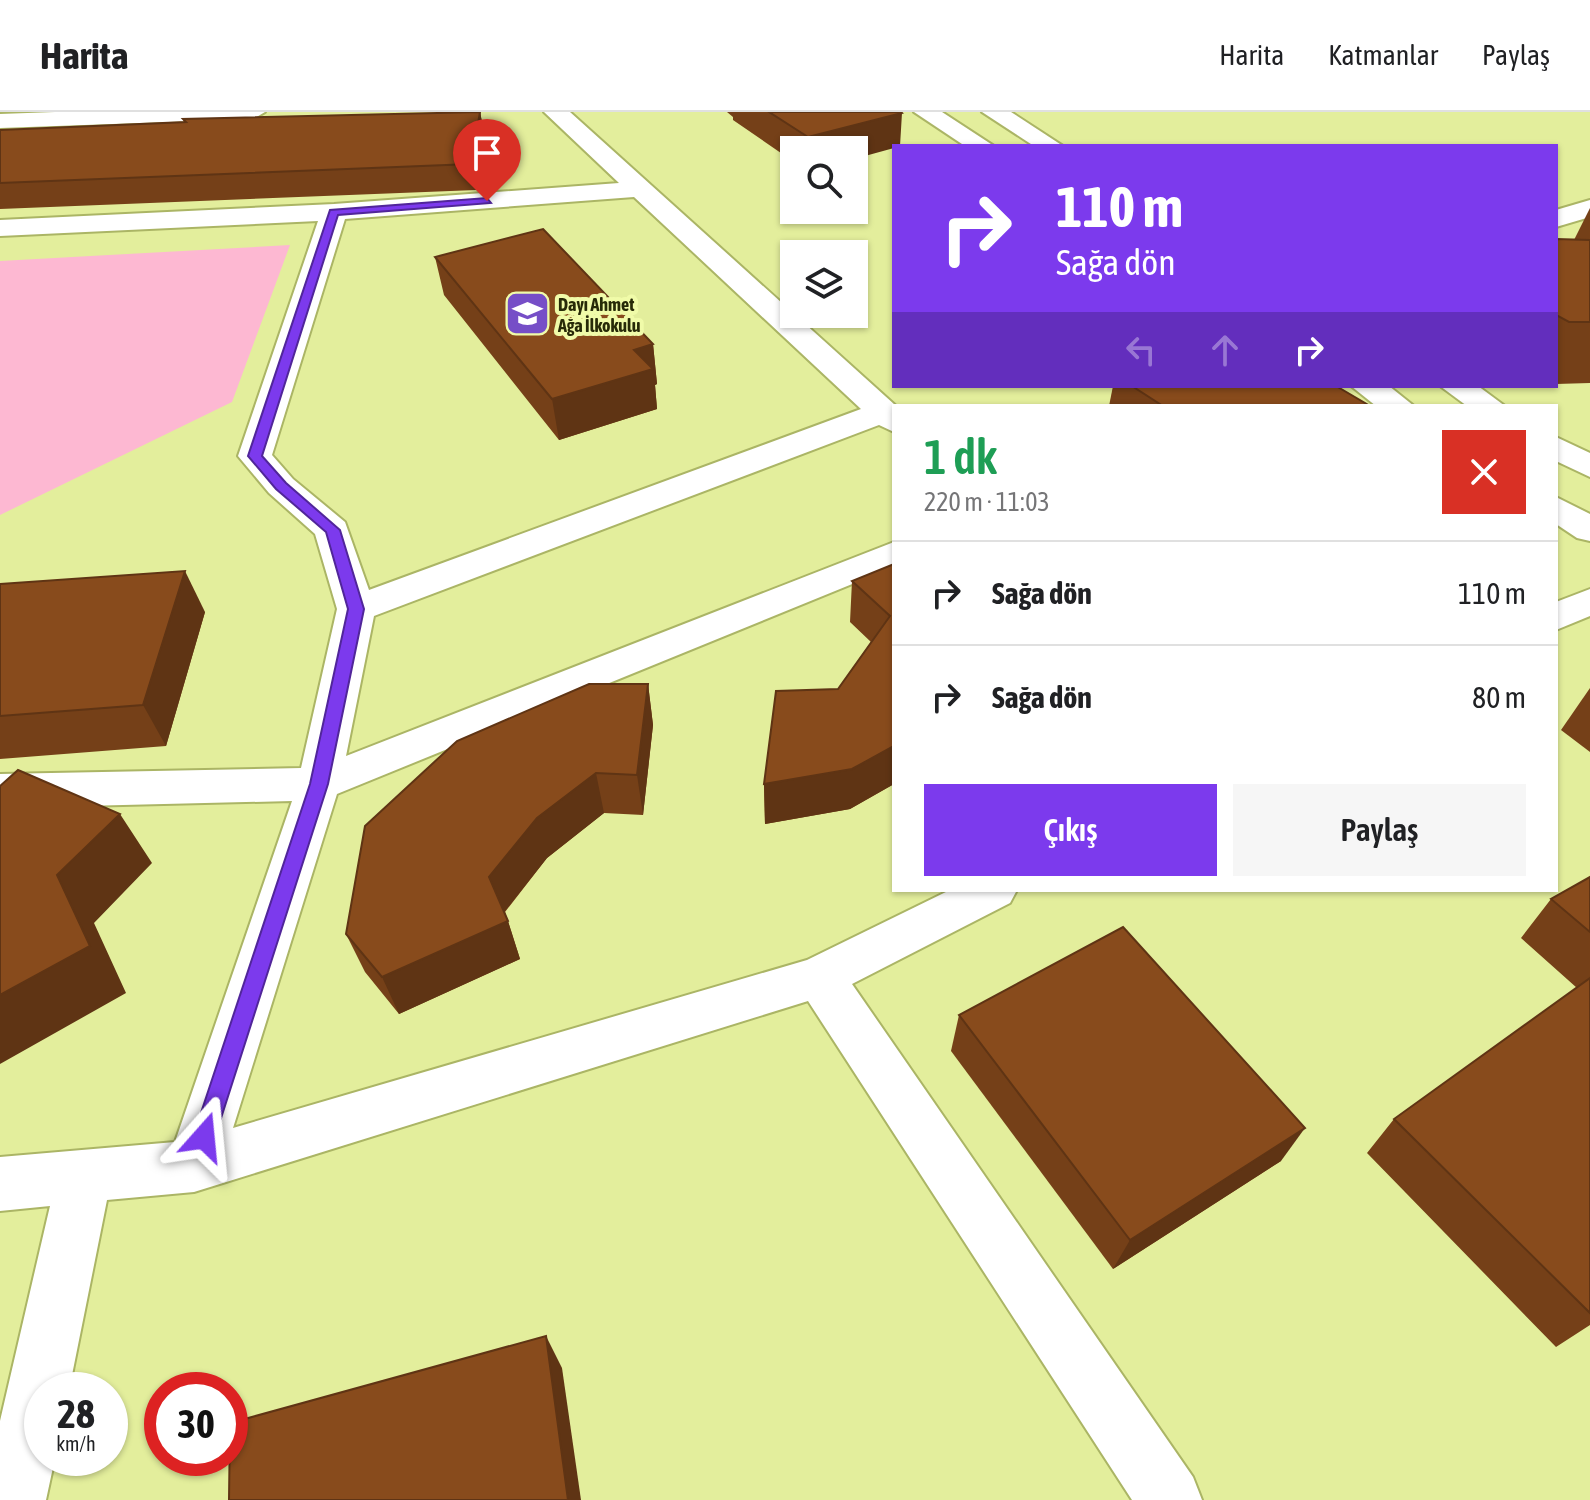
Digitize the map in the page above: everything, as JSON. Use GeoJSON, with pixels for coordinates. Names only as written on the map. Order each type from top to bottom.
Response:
{"type":"FeatureCollection","features":[{"type":"Feature","properties":{"kind":"street"},"geometry":{"type":"LineString","coordinates":[[0,121],[253,112]]}},
{"type":"Feature","properties":{"kind":"street"},"geometry":{"type":"LineString","coordinates":[[356,609],[889,417],[556,112]]}},
{"type":"Feature","properties":{"kind":"street"},"geometry":{"type":"LineString","coordinates":[[926,112],[979,144]]}},
{"type":"Feature","properties":{"kind":"street"},"geometry":{"type":"LineString","coordinates":[[994,112],[1048,144]]}},
{"type":"Feature","properties":{"kind":"street"},"geometry":{"type":"LineString","coordinates":[[0,228],[334,212],[641,189]]}},
{"type":"Feature","properties":{"kind":"street"},"geometry":{"type":"LineString","coordinates":[[1558,218],[1590,208]]}},
{"type":"Feature","properties":{"kind":"street"},"geometry":{"type":"LineString","coordinates":[[194,1166],[319,784],[356,609],[332,530],[281,486],[255,456],[334,212]]}},
{"type":"Feature","properties":{"kind":"street"},"geometry":{"type":"LineString","coordinates":[[1370,388],[1395,404]]}},
{"type":"Feature","properties":{"kind":"street"},"geometry":{"type":"LineString","coordinates":[[1459,388],[1486,404]]}},
{"type":"Feature","properties":{"kind":"street"},"geometry":{"type":"LineString","coordinates":[[1558,448],[1590,467]]}},
{"type":"Feature","properties":{"kind":"street"},"geometry":{"type":"LineString","coordinates":[[1558,509],[1590,530]]}},
{"type":"Feature","properties":{"kind":"street"},"geometry":{"type":"LineString","coordinates":[[0,791],[319,784],[892,555]]}},
{"type":"Feature","properties":{"kind":"street"},"geometry":{"type":"LineString","coordinates":[[1558,616],[1590,601]]}},
{"type":"Feature","properties":{"kind":"street"},"geometry":{"type":"LineString","coordinates":[[0,1184],[194,1166],[819,977],[990,892]]}},
{"type":"Feature","properties":{"kind":"street"},"geometry":{"type":"LineString","coordinates":[[819,977],[1170,1500]]}},
{"type":"Feature","properties":{"kind":"street"},"geometry":{"type":"LineString","coordinates":[[14,1500],[84,1177]]}},
{"type":"Feature","properties":{"kind":"shaded area"},"geometry":{"type":"Polygon","coordinates":[[[290,245],[232,402],[0,515],[0,261],[290,245]]]}},
{"type":"Feature","properties":{"kind":"building"},"geometry":{"type":"Polygon","coordinates":[[[480,112],[471,164],[0,183],[0,130],[186,122],[183,119],[480,112]]]}},
{"type":"Feature","properties":{"kind":"building"},"geometry":{"type":"Polygon","coordinates":[[[769,112],[902,113],[812,136],[806,136],[769,112]]]}},
{"type":"Feature","properties":{"kind":"building"},"geometry":{"type":"Polygon","coordinates":[[[543,229],[653,344],[634,350],[653,369],[552,399],[435,257],[543,229]]]}},
{"type":"Feature","properties":{"kind":"building"},"geometry":{"type":"Polygon","coordinates":[[[1558,239],[1590,240],[1590,322],[1569,322],[1558,316],[1558,239]]]}},
{"type":"Feature","properties":{"kind":"building"},"geometry":{"type":"Polygon","coordinates":[[[1135,388],[1339,388],[1367,404],[1160,404],[1135,388]]]}},
{"type":"Feature","properties":{"kind":"building"},"geometry":{"type":"Polygon","coordinates":[[[892,565],[892,747],[852,769],[764,784],[776,691],[838,689],[890,616],[852,581],[892,565]]]}},
{"type":"Feature","properties":{"kind":"building"},"geometry":{"type":"Polygon","coordinates":[[[185,571],[143,705],[0,716],[0,584],[185,571]]]}},
{"type":"Feature","properties":{"kind":"building"},"geometry":{"type":"Polygon","coordinates":[[[589,684],[648,684],[637,775],[596,773],[537,818],[489,877],[508,921],[382,977],[346,934],[365,826],[457,741],[589,684]]]}},
{"type":"Feature","properties":{"kind":"building"},"geometry":{"type":"Polygon","coordinates":[[[18,770],[120,814],[57,875],[90,946],[0,995],[0,786],[18,770]]]}},
{"type":"Feature","properties":{"kind":"building"},"geometry":{"type":"Polygon","coordinates":[[[1590,877],[1590,932],[1551,899],[1590,877]]]}},
{"type":"Feature","properties":{"kind":"building"},"geometry":{"type":"Polygon","coordinates":[[[1123,927],[1305,1128],[1130,1240],[959,1015],[1123,927]]]}},
{"type":"Feature","properties":{"kind":"building"},"geometry":{"type":"Polygon","coordinates":[[[1590,978],[1590,1313],[1394,1119],[1590,978]]]}},
{"type":"Feature","properties":{"kind":"building"},"geometry":{"type":"Polygon","coordinates":[[[546,1336],[568,1500],[229,1500],[229,1476],[248,1476],[248,1418],[546,1336]]]}},
{"type":"Feature","properties":{"kind":"place","name":"Dayı Ahmet Ağa İlkokulu"},"geometry":{"type":"Point","coordinates":[527,314]}},
{"type":"Feature","properties":{"kind":"route"},"geometry":{"type":"LineString","coordinates":[[204,1137],[319,784],[356,609],[332,530],[281,486],[255,456],[334,212],[487,201]]}}]}
